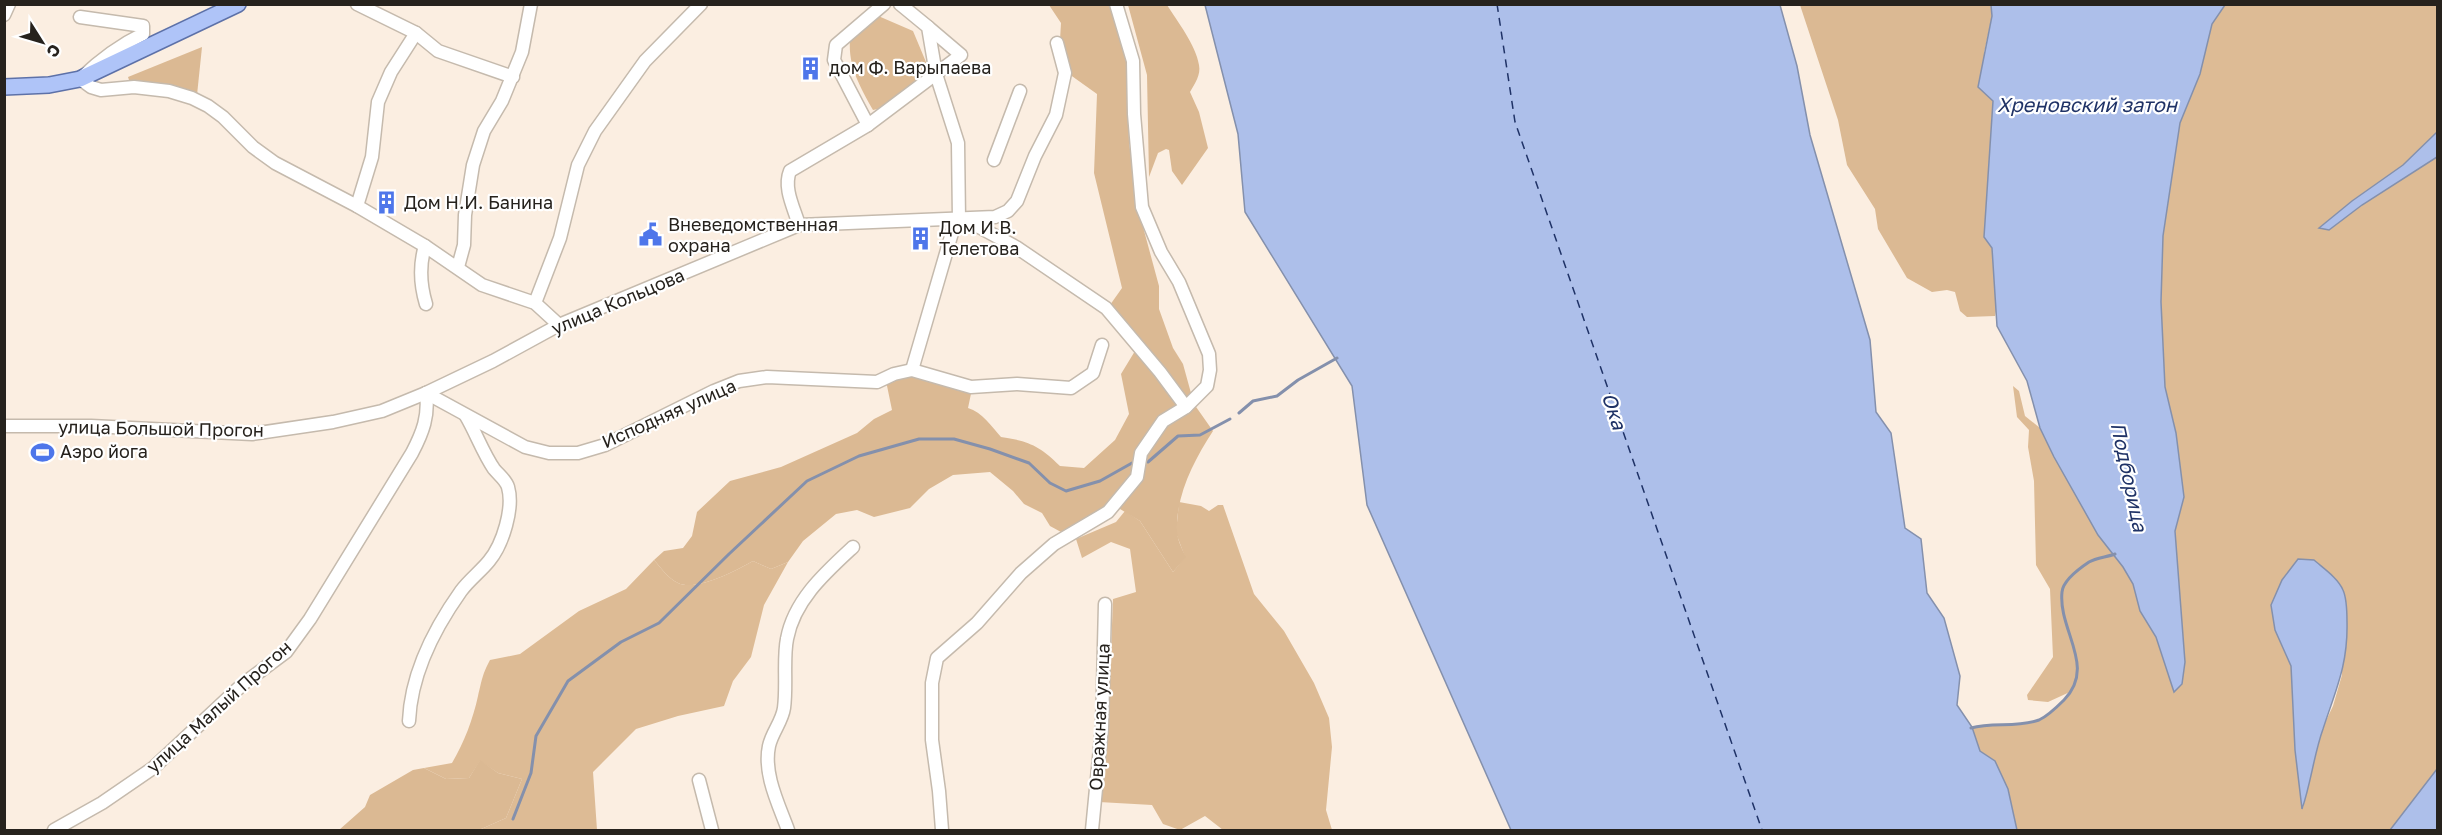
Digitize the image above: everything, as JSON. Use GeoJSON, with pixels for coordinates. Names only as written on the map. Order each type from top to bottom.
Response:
{"type":"FeatureCollection","features":[{"type":"Feature","properties":{"kind":"main road"},"geometry":{"type":"LineString","coordinates":[[4,87],[49,85],[80,79],[238,4]]}},
{"type":"Feature","properties":{"kind":"street"},"geometry":{"type":"LineString","coordinates":[[4,15],[9,4]]}},
{"type":"Feature","properties":{"kind":"street"},"geometry":{"type":"LineString","coordinates":[[357,4],[416,33],[438,51],[513,78]]}},
{"type":"Feature","properties":{"kind":"street"},"geometry":{"type":"LineString","coordinates":[[458,267],[464,245],[465,215],[474,165],[484,131],[513,78],[522,52],[531,4]]}},
{"type":"Feature","properties":{"kind":"street"},"geometry":{"type":"LineString","coordinates":[[535,303],[560,238],[578,165],[595,131],[645,61],[701,4]]}},
{"type":"Feature","properties":{"kind":"street"},"geometry":{"type":"LineString","coordinates":[[868,125],[834,60],[836,45],[884,4]]}},
{"type":"Feature","properties":{"kind":"street"},"geometry":{"type":"LineString","coordinates":[[799,225],[788,191],[790,171],[868,125],[961,55],[900,4]]}},
{"type":"Feature","properties":{"kind":"street"},"geometry":{"type":"LineString","coordinates":[[942,831],[932,740],[932,683],[937,658],[977,623],[1021,573],[1054,544],[1108,512],[1114,506],[1137,477],[1141,453],[1163,421],[1186,407],[1207,386],[1210,370],[1209,354],[1179,282],[1161,252],[1143,207],[1134,114],[1133,61],[1116,4]]}},
{"type":"Feature","properties":{"kind":"street"},"geometry":{"type":"LineString","coordinates":[[81,17],[143,26],[142,34],[122,44],[98,61],[80,79],[91,87],[101,90],[134,87],[192,98],[223,117],[253,147],[275,163],[357,206],[458,267],[482,285],[535,303],[559,325]]}},
{"type":"Feature","properties":{"kind":"street"},"geometry":{"type":"LineString","coordinates":[[928,27],[936,74],[958,143],[962,220],[954,226],[912,370],[971,387],[1017,384],[1071,388],[1093,373],[1102,345]]}},
{"type":"Feature","properties":{"kind":"street"},"geometry":{"type":"LineString","coordinates":[[357,206],[372,157],[378,102],[390,72],[416,33]]}},
{"type":"Feature","properties":{"kind":"street","name":"улица Кольцова"},"geometry":{"type":"LineString","coordinates":[[452,380],[493,362],[559,325],[799,225],[903,220],[962,220],[995,217],[1008,211],[1017,201],[1035,156],[1056,115],[1065,73],[1057,43]]}},
{"type":"Feature","properties":{"kind":"street"},"geometry":{"type":"LineString","coordinates":[[994,160],[1020,91]]}},
{"type":"Feature","properties":{"kind":"street","name":"улица Кольцова"},"geometry":{"type":"LineString","coordinates":[[962,220],[1016,247],[1106,308],[1186,407]]}},
{"type":"Feature","properties":{"kind":"street"},"geometry":{"type":"LineString","coordinates":[[424,246],[420,261],[426,304]]}},
{"type":"Feature","properties":{"kind":"street","name":"Исподняя улица"},"geometry":{"type":"LineString","coordinates":[[426,393],[525,447],[549,453],[578,453],[605,445],[739,381],[767,377],[878,382],[894,374],[912,370]]}},
{"type":"Feature","properties":{"kind":"street","name":"улица Большой Прогон"},"geometry":{"type":"LineString","coordinates":[[4,426],[91,426],[252,434],[314,426],[382,411],[452,380]]}},
{"type":"Feature","properties":{"kind":"street","name":"улица Малый Прогон"},"geometry":{"type":"LineString","coordinates":[[54,831],[102,803],[153,768],[243,684],[286,652],[310,619],[412,453],[424,429],[428,409],[426,393]]}},
{"type":"Feature","properties":{"kind":"street"},"geometry":{"type":"LineString","coordinates":[[409,721],[415,676],[462,589],[491,559],[497,549],[510,499],[507,484],[494,469],[466,416]]}},
{"type":"Feature","properties":{"kind":"street"},"geometry":{"type":"LineString","coordinates":[[788,831],[769,776],[769,746],[783,718],[787,686],[787,639],[802,601],[828,569],[853,547]]}},
{"type":"Feature","properties":{"kind":"street","name":"Овражная улица"},"geometry":{"type":"LineString","coordinates":[[1092,831],[1102,727],[1105,604]]}},
{"type":"Feature","properties":{"kind":"street"},"geometry":{"type":"LineString","coordinates":[[699,780],[712,831]]}},
{"type":"Feature","properties":{"kind":"shaded area"},"geometry":{"type":"Polygon","coordinates":[[[1049,5],[1110,5],[1127,64],[1129,141],[1136,201],[1159,286],[1159,309],[1173,348],[1183,364],[1194,404],[1213,431],[1193,466],[1183,491],[1177,517],[1177,533],[1186,557],[1173,572],[1140,521],[1115,506],[1088,516],[1061,532],[1050,526],[1042,513],[1024,504],[1013,491],[990,472],[953,475],[929,489],[910,508],[874,517],[857,510],[836,514],[803,541],[788,562],[771,569],[753,561],[727,574],[695,585],[674,581],[654,560],[664,551],[683,548],[692,536],[697,512],[730,481],[781,467],[857,433],[874,419],[892,410],[886,381],[912,372],[972,389],[968,408],[982,416],[1001,437],[1034,445],[1060,466],[1084,468],[1115,440],[1129,414],[1121,374],[1135,351],[1110,305],[1122,288],[1094,173],[1097,94],[1069,74],[1060,40],[1061,23],[1049,5]]]}},
{"type":"Feature","properties":{"kind":"shaded area"},"geometry":{"type":"Polygon","coordinates":[[[1128,5],[1167,5],[1186,34],[1197,57],[1199,72],[1190,92],[1199,112],[1208,148],[1182,185],[1172,171],[1169,150],[1166,149],[1158,153],[1149,177],[1147,75],[1128,5]]]}},
{"type":"Feature","properties":{"kind":"shaded area"},"geometry":{"type":"Polygon","coordinates":[[[1800,5],[1991,5],[1992,16],[1984,53],[1993,101],[1984,237],[1992,248],[1997,306],[1995,316],[1967,317],[1960,311],[1955,292],[1947,290],[1932,292],[1907,278],[1878,229],[1875,209],[1847,165],[1838,120],[1800,5]]]}},
{"type":"Feature","properties":{"kind":"shaded area"},"geometry":{"type":"Polygon","coordinates":[[[2225,5],[2437,5],[2437,132],[2403,165],[2320,227],[2329,230],[2362,205],[2437,157],[2437,769],[2390,830],[2017,830],[1995,761],[1980,751],[1972,727],[2015,725],[2039,720],[2053,711],[2072,691],[2048,702],[2028,700],[2027,695],[2053,657],[2050,589],[2036,565],[2034,481],[2028,447],[2029,430],[2017,417],[2013,386],[2019,391],[2025,416],[2040,428],[2098,535],[2133,584],[2140,611],[2156,637],[2174,692],[2182,684],[2185,662],[2175,531],[2184,497],[2176,433],[2165,387],[2161,302],[2163,236],[2180,123],[2200,74],[2212,24],[2225,5]],[[2314,560],[2291,666],[2295,750],[2303,808],[2322,729],[2333,706],[2342,675],[2343,589],[2314,560]]]}},
{"type":"Feature","properties":{"kind":"shaded area"},"geometry":{"type":"Polygon","coordinates":[[[876,15],[913,31],[931,74],[892,106],[873,110],[859,85],[853,68],[850,40],[876,15]]]}},
{"type":"Feature","properties":{"kind":"shaded area"},"geometry":{"type":"Polygon","coordinates":[[[202,47],[197,95],[130,83],[128,77],[202,47]]]}},
{"type":"Feature","properties":{"kind":"shaded area"},"geometry":{"type":"Polygon","coordinates":[[[1179,502],[1201,506],[1209,511],[1218,505],[1223,505],[1254,594],[1284,631],[1314,683],[1329,718],[1332,747],[1326,810],[1332,830],[1223,830],[1205,816],[1180,830],[1163,824],[1152,805],[1099,802],[1109,705],[1113,599],[1136,592],[1130,549],[1111,542],[1082,558],[1076,539],[1116,522],[1125,511],[1140,521],[1173,572],[1185,557],[1176,533],[1179,502]]]}},
{"type":"Feature","properties":{"kind":"shaded area"},"geometry":{"type":"Polygon","coordinates":[[[654,560],[671,578],[686,585],[716,579],[753,561],[771,569],[788,562],[764,605],[751,657],[733,681],[724,706],[678,716],[636,729],[593,772],[597,830],[479,830],[506,818],[522,779],[498,773],[480,761],[469,778],[446,779],[424,768],[452,763],[468,731],[482,678],[490,660],[520,654],[579,611],[626,589],[654,560]]]}},
{"type":"Feature","properties":{"kind":"shaded area"},"geometry":{"type":"Polygon","coordinates":[[[480,760],[498,773],[522,779],[506,818],[479,830],[339,830],[365,807],[370,795],[413,770],[424,768],[446,779],[469,778],[480,760]]]}},
{"type":"Feature","properties":{"kind":"water","name":"Ока"},"geometry":{"type":"Polygon","coordinates":[[[1205,5],[1780,5],[1797,66],[1810,135],[1870,340],[1876,412],[1891,433],[1905,528],[1921,539],[1927,593],[1944,618],[1960,676],[1957,705],[1972,727],[1980,751],[1995,761],[2008,789],[2017,830],[1511,830],[1367,505],[1352,386],[1245,212],[1238,134],[1205,5]]]}},
{"type":"Feature","properties":{"kind":"water","name":"Хреновский затон"},"geometry":{"type":"Polygon","coordinates":[[[1991,5],[2225,5],[2212,24],[2200,74],[2180,123],[2163,236],[2161,302],[2165,387],[2176,433],[2184,497],[2175,531],[2185,662],[2182,684],[2174,692],[2156,637],[2140,611],[2133,584],[2098,535],[2054,457],[2040,428],[2027,381],[1997,326],[1992,248],[1984,237],[1993,101],[1978,87],[1992,16],[1991,5]]]}},
{"type":"Feature","properties":{"kind":"water"},"geometry":{"type":"Polygon","coordinates":[[[2437,132],[2437,157],[2362,205],[2329,230],[2319,228],[2352,201],[2403,165],[2437,132]]]}},
{"type":"Feature","properties":{"kind":"water"},"geometry":{"type":"Polygon","coordinates":[[[2298,559],[2314,560],[2338,581],[2346,601],[2347,614],[2346,651],[2343,664],[2302,809],[2295,750],[2291,666],[2275,630],[2271,605],[2282,580],[2298,559]]]}},
{"type":"Feature","properties":{"kind":"water"},"geometry":{"type":"Polygon","coordinates":[[[2437,769],[2437,830],[2390,830],[2437,769]]]}},
{"type":"Feature","properties":{"kind":"waterway"},"geometry":{"type":"LineString","coordinates":[[1239,413],[1253,401],[1277,396],[1298,380],[1337,358]]}},
{"type":"Feature","properties":{"kind":"waterway"},"geometry":{"type":"LineString","coordinates":[[1148,462],[1178,436],[1200,435],[1230,419]]}},
{"type":"Feature","properties":{"kind":"waterway"},"geometry":{"type":"LineString","coordinates":[[513,819],[531,773],[536,736],[568,681],[621,642],[659,623],[807,481],[859,456],[919,439],[954,439],[990,449],[1029,463],[1050,483],[1066,491],[1100,481],[1132,463]]}},
{"type":"Feature","properties":{"kind":"waterway","name":"Подборица"},"geometry":{"type":"LineString","coordinates":[[1971,728],[2022,724],[2039,720],[2064,700],[2073,687],[2077,674],[2077,661],[2062,606],[2063,588],[2072,575],[2089,562],[2115,554]]}},
{"type":"Feature","properties":{"kind":"ferry route"},"geometry":{"type":"LineString","coordinates":[[1497,4],[1515,122],[1762,830]]}},
{"type":"Feature","properties":{"kind":"place","name":"дом Ф. Варыпаева"},"geometry":{"type":"Point","coordinates":[811,68]}},
{"type":"Feature","properties":{"kind":"place","name":"Дом Н.И. Банина"},"geometry":{"type":"Point","coordinates":[386,203]}},
{"type":"Feature","properties":{"kind":"place","name":"Вневедомственная охрана"},"geometry":{"type":"Point","coordinates":[650,235]}},
{"type":"Feature","properties":{"kind":"place","name":"Дом И.В. Телетова"},"geometry":{"type":"Point","coordinates":[921,238]}},
{"type":"Feature","properties":{"kind":"place","name":"Аэро йога"},"geometry":{"type":"Point","coordinates":[42,452]}}]}
